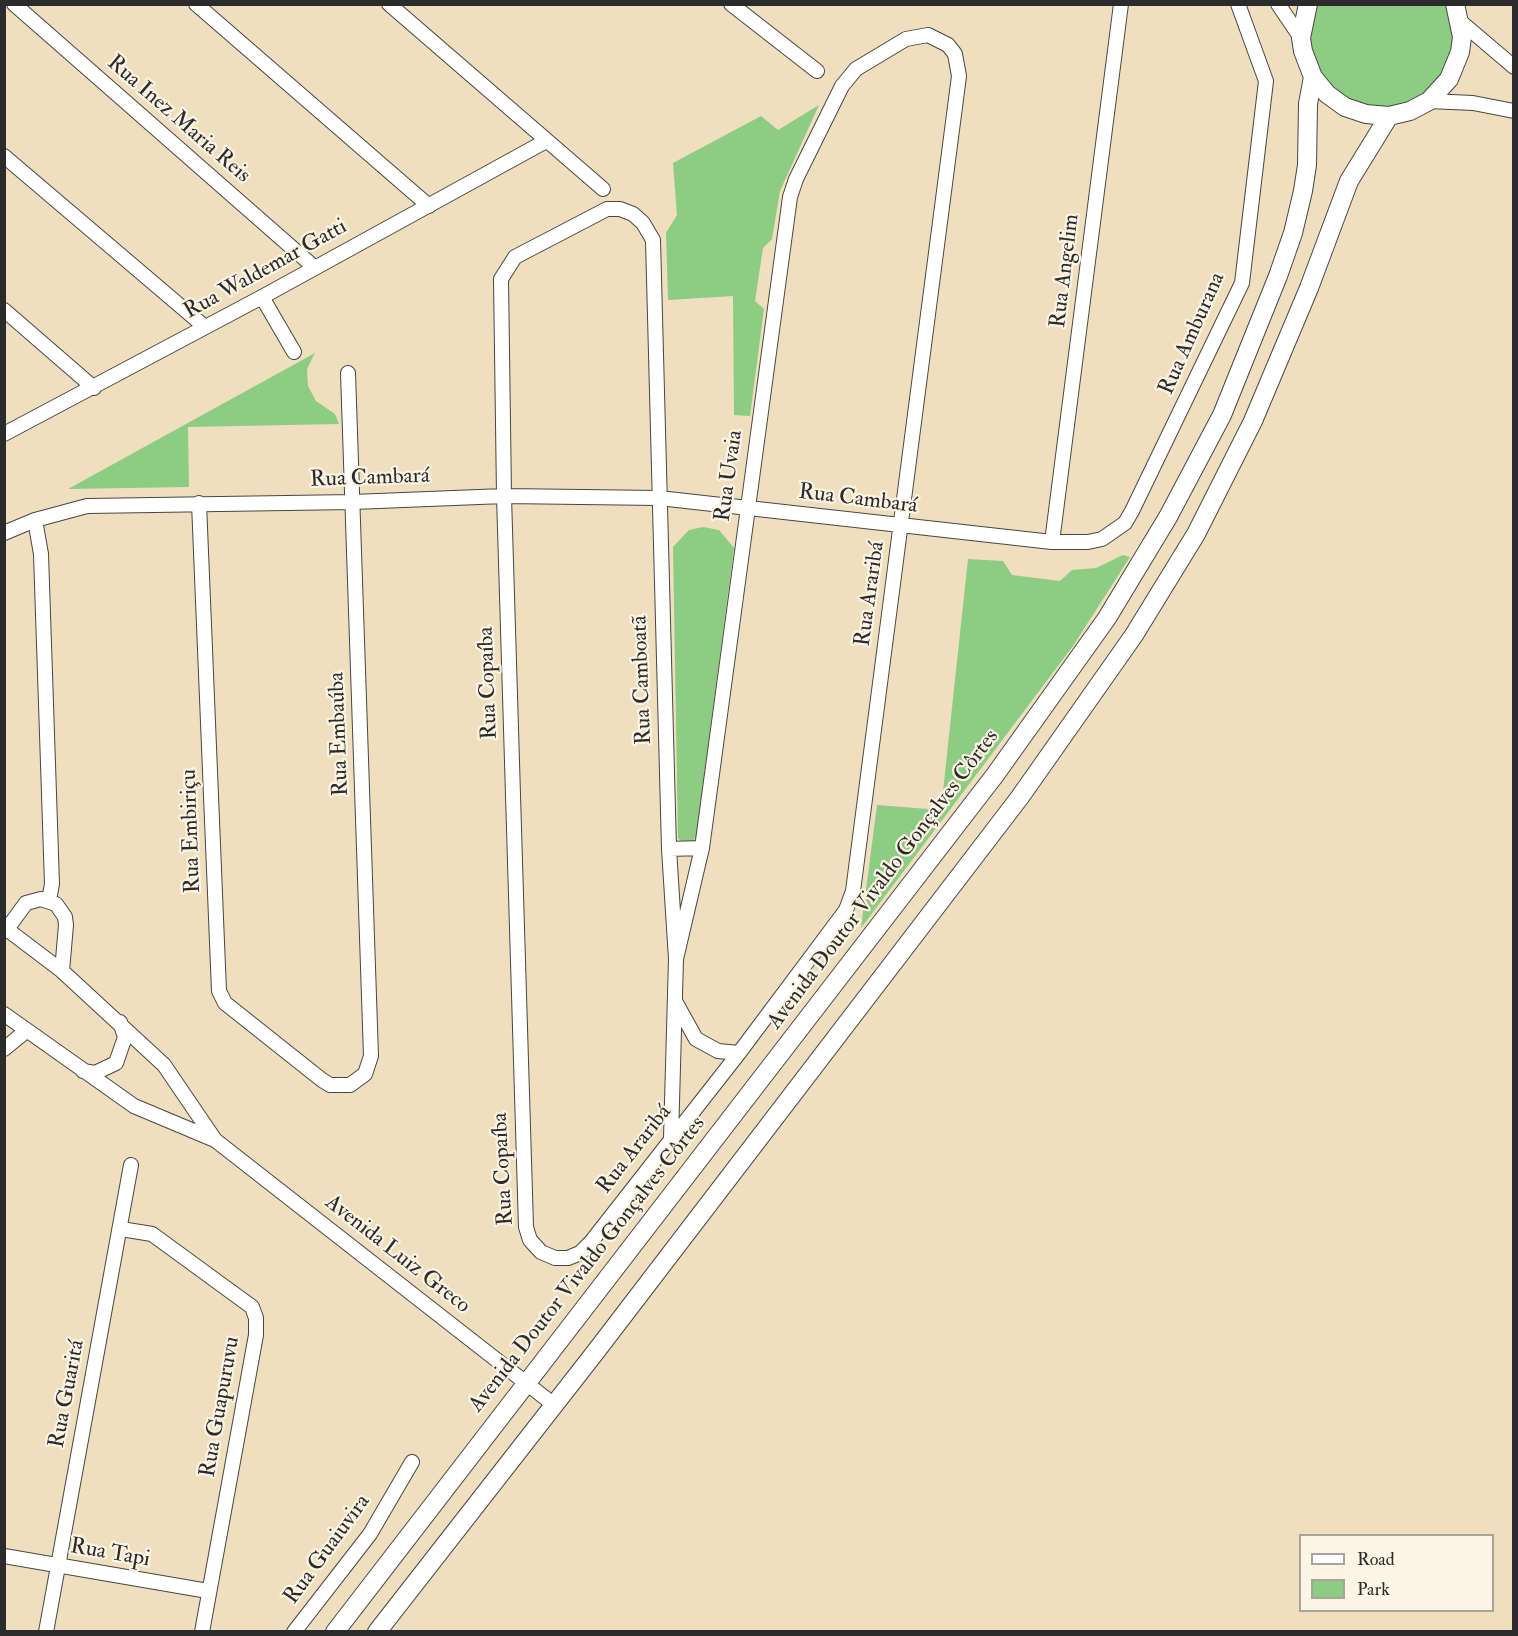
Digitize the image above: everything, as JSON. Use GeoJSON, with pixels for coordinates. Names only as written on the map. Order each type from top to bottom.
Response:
{"type":"FeatureCollection","features":[{"type":"Feature","properties":{"kind":"main road"},"geometry":{"type":"LineString","coordinates":[[1308,4],[1301,38],[1303,51],[1313,77],[1327,94],[1345,107],[1366,114],[1389,116],[1410,111],[1429,101],[1449,79],[1461,52],[1461,22],[1455,4]]}},
{"type":"Feature","properties":{"kind":"main road","name":"Avenida Doutor Vivaldo Gonçalves Côrtes"},"geometry":{"type":"LineString","coordinates":[[335,1632],[995,775],[1107,618],[1162,527],[1222,415],[1293,233],[1307,165],[1308,104],[1313,77]]}},
{"type":"Feature","properties":{"kind":"main road"},"geometry":{"type":"LineString","coordinates":[[377,1632],[597,1350],[1020,797],[1134,634],[1196,534],[1253,421],[1309,288],[1349,181],[1389,116]]}},
{"type":"Feature","properties":{"kind":"street"},"geometry":{"type":"LineString","coordinates":[[4,12],[13,4]]}},
{"type":"Feature","properties":{"kind":"street","name":"Rua Inez Maria Reis"},"geometry":{"type":"LineString","coordinates":[[13,4],[314,267]]}},
{"type":"Feature","properties":{"kind":"street"},"geometry":{"type":"LineString","coordinates":[[196,4],[429,206]]}},
{"type":"Feature","properties":{"kind":"street"},"geometry":{"type":"LineString","coordinates":[[389,4],[603,189]]}},
{"type":"Feature","properties":{"kind":"street"},"geometry":{"type":"LineString","coordinates":[[731,4],[817,71]]}},
{"type":"Feature","properties":{"kind":"street","name":"Rua Angelim"},"geometry":{"type":"LineString","coordinates":[[1052,542],[1121,4]]}},
{"type":"Feature","properties":{"kind":"street","name":"Rua Amburana"},"geometry":{"type":"LineString","coordinates":[[1088,542],[1102,539],[1125,523],[1242,283],[1266,81],[1238,4]]}},
{"type":"Feature","properties":{"kind":"street"},"geometry":{"type":"LineString","coordinates":[[1278,4],[1301,38]]}},
{"type":"Feature","properties":{"kind":"street"},"geometry":{"type":"LineString","coordinates":[[1461,22],[1514,67]]}},
{"type":"Feature","properties":{"kind":"street","name":"Rua Araribá"},"geometry":{"type":"LineString","coordinates":[[555,1258],[568,1258],[580,1253],[591,1242],[739,1053],[846,910],[853,891],[959,76],[955,54],[948,45],[928,35],[906,39]]}},
{"type":"Feature","properties":{"kind":"street","name":"Rua Uvaia"},"geometry":{"type":"LineString","coordinates":[[676,959],[702,848],[746,507],[790,197],[796,179],[842,86],[856,69],[906,39]]}},
{"type":"Feature","properties":{"kind":"street"},"geometry":{"type":"LineString","coordinates":[[1429,101],[1473,103],[1514,111]]}},
{"type":"Feature","properties":{"kind":"street","name":"Rua Waldemar Gatti"},"geometry":{"type":"LineString","coordinates":[[4,434],[94,388],[546,141]]}},
{"type":"Feature","properties":{"kind":"street"},"geometry":{"type":"LineString","coordinates":[[4,156],[205,327]]}},
{"type":"Feature","properties":{"kind":"street","name":"Rua Copaíba"},"geometry":{"type":"LineString","coordinates":[[555,1258],[541,1252],[530,1240],[526,1227],[504,495],[501,279],[506,267],[515,258],[607,209],[627,212],[643,223]]}},
{"type":"Feature","properties":{"kind":"street","name":"Rua Camboatã"},"geometry":{"type":"LineString","coordinates":[[643,223],[653,240],[669,849],[676,959],[671,1138]]}},
{"type":"Feature","properties":{"kind":"street"},"geometry":{"type":"LineString","coordinates":[[262,297],[294,352]]}},
{"type":"Feature","properties":{"kind":"street"},"geometry":{"type":"LineString","coordinates":[[4,310],[94,388]]}},
{"type":"Feature","properties":{"kind":"street","name":"Rua Embaúba"},"geometry":{"type":"LineString","coordinates":[[348,373],[371,1056],[365,1074],[350,1085]]}},
{"type":"Feature","properties":{"kind":"street","name":"Rua Cambará"},"geometry":{"type":"LineString","coordinates":[[4,533],[35,520],[87,506],[353,501],[504,495],[659,498],[901,527],[1052,542],[1088,542]]}},
{"type":"Feature","properties":{"kind":"street","name":"Rua Embiriçu"},"geometry":{"type":"LineString","coordinates":[[199,503],[219,991],[225,1003],[322,1080],[340,1087],[350,1085]]}},
{"type":"Feature","properties":{"kind":"street"},"geometry":{"type":"LineString","coordinates":[[35,520],[41,554],[51,884],[49,900]]}},
{"type":"Feature","properties":{"kind":"street"},"geometry":{"type":"LineString","coordinates":[[669,849],[702,848]]}},
{"type":"Feature","properties":{"kind":"street"},"geometry":{"type":"LineString","coordinates":[[6,928],[26,903],[41,898],[56,904],[64,917],[62,971]]}},
{"type":"Feature","properties":{"kind":"street","name":"Avenida Luiz Greco"},"geometry":{"type":"LineString","coordinates":[[6,928],[62,971],[120,1022],[164,1065],[215,1140]]}},
{"type":"Feature","properties":{"kind":"street"},"geometry":{"type":"LineString","coordinates":[[676,1002],[696,1039],[718,1051],[739,1053]]}},
{"type":"Feature","properties":{"kind":"street","name":"Avenida Luiz Greco"},"geometry":{"type":"LineString","coordinates":[[4,1014],[134,1106],[215,1140],[553,1404]]}},
{"type":"Feature","properties":{"kind":"street"},"geometry":{"type":"LineString","coordinates":[[81,1070],[95,1073],[116,1063],[125,1036],[120,1022]]}},
{"type":"Feature","properties":{"kind":"street"},"geometry":{"type":"LineString","coordinates":[[4,1049],[26,1031]]}},
{"type":"Feature","properties":{"kind":"street","name":"Rua Guaritá"},"geometry":{"type":"LineString","coordinates":[[46,1632],[131,1165]]}},
{"type":"Feature","properties":{"kind":"street","name":"Rua Guapuruvu"},"geometry":{"type":"LineString","coordinates":[[121,1229],[152,1234],[252,1307],[256,1318],[256,1335],[202,1632]]}},
{"type":"Feature","properties":{"kind":"street","name":"Rua Guaiuvira"},"geometry":{"type":"LineString","coordinates":[[294,1632],[370,1534],[412,1462]]}},
{"type":"Feature","properties":{"kind":"street","name":"Rua Tapi"},"geometry":{"type":"LineString","coordinates":[[4,1556],[208,1591]]}},
{"type":"Feature","properties":{"kind":"green space"},"geometry":{"type":"Polygon","coordinates":[[[1316,4],[1446,5],[1452,23],[1453,41],[1450,59],[1442,75],[1430,89],[1416,100],[1399,107],[1381,109],[1346,100],[1320,75],[1308,41],[1316,4]]]}},
{"type":"Feature","properties":{"kind":"green space"},"geometry":{"type":"Polygon","coordinates":[[[819,105],[780,191],[772,239],[763,248],[755,301],[764,309],[750,416],[734,415],[733,296],[668,300],[666,233],[677,215],[673,163],[761,116],[778,130],[819,105]]]}},
{"type":"Feature","properties":{"kind":"green space"},"geometry":{"type":"Polygon","coordinates":[[[315,353],[307,369],[308,386],[316,401],[335,414],[339,424],[188,427],[189,487],[68,489],[315,353]]]}},
{"type":"Feature","properties":{"kind":"green space"},"geometry":{"type":"Polygon","coordinates":[[[703,527],[719,530],[734,548],[696,837],[691,843],[683,844],[678,838],[673,547],[689,530],[703,527]]]}},
{"type":"Feature","properties":{"kind":"green space"},"geometry":{"type":"Polygon","coordinates":[[[1123,555],[1130,557],[1073,646],[861,928],[877,805],[941,810],[968,559],[1003,561],[1012,575],[1060,581],[1072,570],[1096,568],[1123,555]]]}}]}
